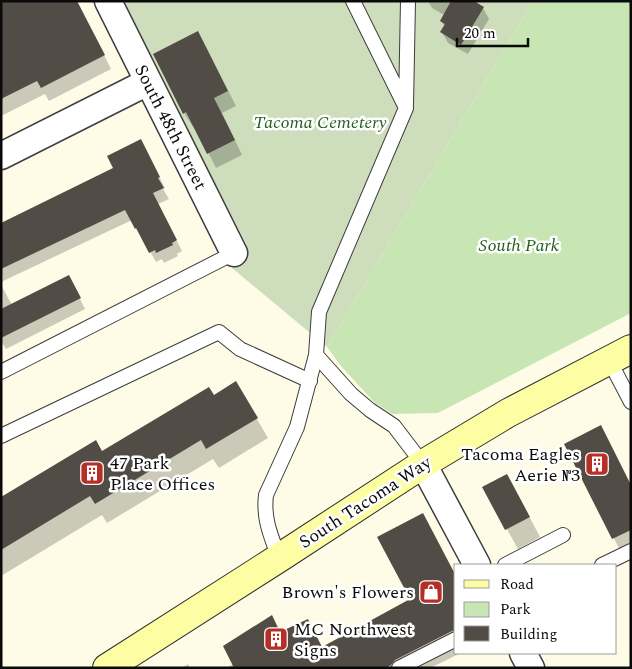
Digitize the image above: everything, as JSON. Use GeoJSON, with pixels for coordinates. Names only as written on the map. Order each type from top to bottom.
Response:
{"type":"FeatureCollection","features":[{"type":"Feature","properties":{"kind":"main road","name":"South Tacoma Way"},"geometry":{"type":"LineString","coordinates":[[107,668],[423,464],[508,413],[620,354]]}},
{"type":"Feature","properties":{"kind":"street","name":"South 48th Street"},"geometry":{"type":"LineString","coordinates":[[108,1],[234,253]]}},
{"type":"Feature","properties":{"kind":"street"},"geometry":{"type":"LineString","coordinates":[[1,156],[148,82]]}},
{"type":"Feature","properties":{"kind":"street"},"geometry":{"type":"LineString","coordinates":[[423,464],[476,564]]}},
{"type":"Feature","properties":{"kind":"street"},"geometry":{"type":"LineString","coordinates":[[524,654],[531,668]]}},
{"type":"Feature","properties":{"kind":"lane"},"geometry":{"type":"LineString","coordinates":[[353,1],[406,108]]}},
{"type":"Feature","properties":{"kind":"lane"},"geometry":{"type":"LineString","coordinates":[[279,558],[265,520],[264,506],[266,495],[297,427],[316,355],[319,312],[406,108],[408,1]]}},
{"type":"Feature","properties":{"kind":"lane"},"geometry":{"type":"LineString","coordinates":[[1,372],[234,253]]}},
{"type":"Feature","properties":{"kind":"lane"},"geometry":{"type":"LineString","coordinates":[[1,436],[219,332],[240,349],[310,381]]}},
{"type":"Feature","properties":{"kind":"lane"},"geometry":{"type":"LineString","coordinates":[[620,354],[631,402]]}},
{"type":"Feature","properties":{"kind":"lane"},"geometry":{"type":"LineString","coordinates":[[316,355],[351,394],[394,426],[423,464]]}},
{"type":"Feature","properties":{"kind":"lane"},"geometry":{"type":"LineString","coordinates":[[507,564],[563,535]]}},
{"type":"Feature","properties":{"kind":"lane"},"geometry":{"type":"LineString","coordinates":[[604,564],[631,551]]}},
{"type":"Feature","properties":{"kind":"lane"},"geometry":{"type":"LineString","coordinates":[[399,668],[454,640]]}},
{"type":"Feature","properties":{"kind":"green space","name":"Tacoma Cemetery"},"geometry":{"type":"Polygon","coordinates":[[[121,1],[533,1],[327,347],[232,268],[247,245],[121,1]]]}},
{"type":"Feature","properties":{"kind":"green space","name":"South Park"},"geometry":{"type":"Polygon","coordinates":[[[533,1],[631,1],[631,313],[438,413],[392,414],[374,402],[341,366],[327,347],[533,1]]]}},
{"type":"Feature","properties":{"kind":"building"},"geometry":{"type":"Polygon","coordinates":[[[1,1],[77,1],[105,55],[41,88],[37,81],[1,99],[1,1]]]}},
{"type":"Feature","properties":{"kind":"building"},"geometry":{"type":"Polygon","coordinates":[[[451,1],[474,1],[484,7],[461,45],[440,32],[445,24],[440,21],[451,1]]]}},
{"type":"Feature","properties":{"kind":"building"},"geometry":{"type":"Polygon","coordinates":[[[198,31],[228,91],[214,98],[235,140],[207,154],[186,112],[183,114],[153,54],[198,31]]]}},
{"type":"Feature","properties":{"kind":"building"},"geometry":{"type":"Polygon","coordinates":[[[141,139],[164,188],[153,193],[177,240],[172,243],[173,245],[156,253],[155,250],[149,253],[125,210],[1,269],[1,223],[113,168],[107,156],[141,139]]]}},
{"type":"Feature","properties":{"kind":"building"},"geometry":{"type":"Polygon","coordinates":[[[69,275],[81,298],[1,338],[1,309],[69,275]]]}},
{"type":"Feature","properties":{"kind":"building","name":"47 Park Place Offices"},"geometry":{"type":"Polygon","coordinates":[[[236,381],[258,418],[206,449],[201,440],[95,504],[90,496],[1,550],[1,497],[96,440],[102,451],[209,387],[214,395],[236,381]]]}},
{"type":"Feature","properties":{"kind":"building","name":"Tacoma Eagles Aerie №3"},"geometry":{"type":"Polygon","coordinates":[[[601,425],[631,485],[631,530],[612,539],[564,444],[601,425]]]}},
{"type":"Feature","properties":{"kind":"building"},"geometry":{"type":"Polygon","coordinates":[[[507,474],[530,517],[505,530],[482,487],[507,474]]]}},
{"type":"Feature","properties":{"kind":"building","name":"Brown's Flowers"},"geometry":{"type":"Polygon","coordinates":[[[423,513],[454,572],[454,630],[395,660],[386,668],[234,668],[223,646],[272,615],[280,632],[308,619],[322,647],[410,599],[377,537],[423,513]]]}},
{"type":"Feature","properties":{"kind":"place","name":"Tacoma Eagles Aerie №3"},"geometry":{"type":"Point","coordinates":[597,464]}},
{"type":"Feature","properties":{"kind":"place","name":"47 Park Place Offices"},"geometry":{"type":"Point","coordinates":[92,473]}},
{"type":"Feature","properties":{"kind":"place","name":"Brown's Flowers"},"geometry":{"type":"Point","coordinates":[431,592]}},
{"type":"Feature","properties":{"kind":"place","name":"MC Northwest Signs"},"geometry":{"type":"Point","coordinates":[276,639]}}]}
